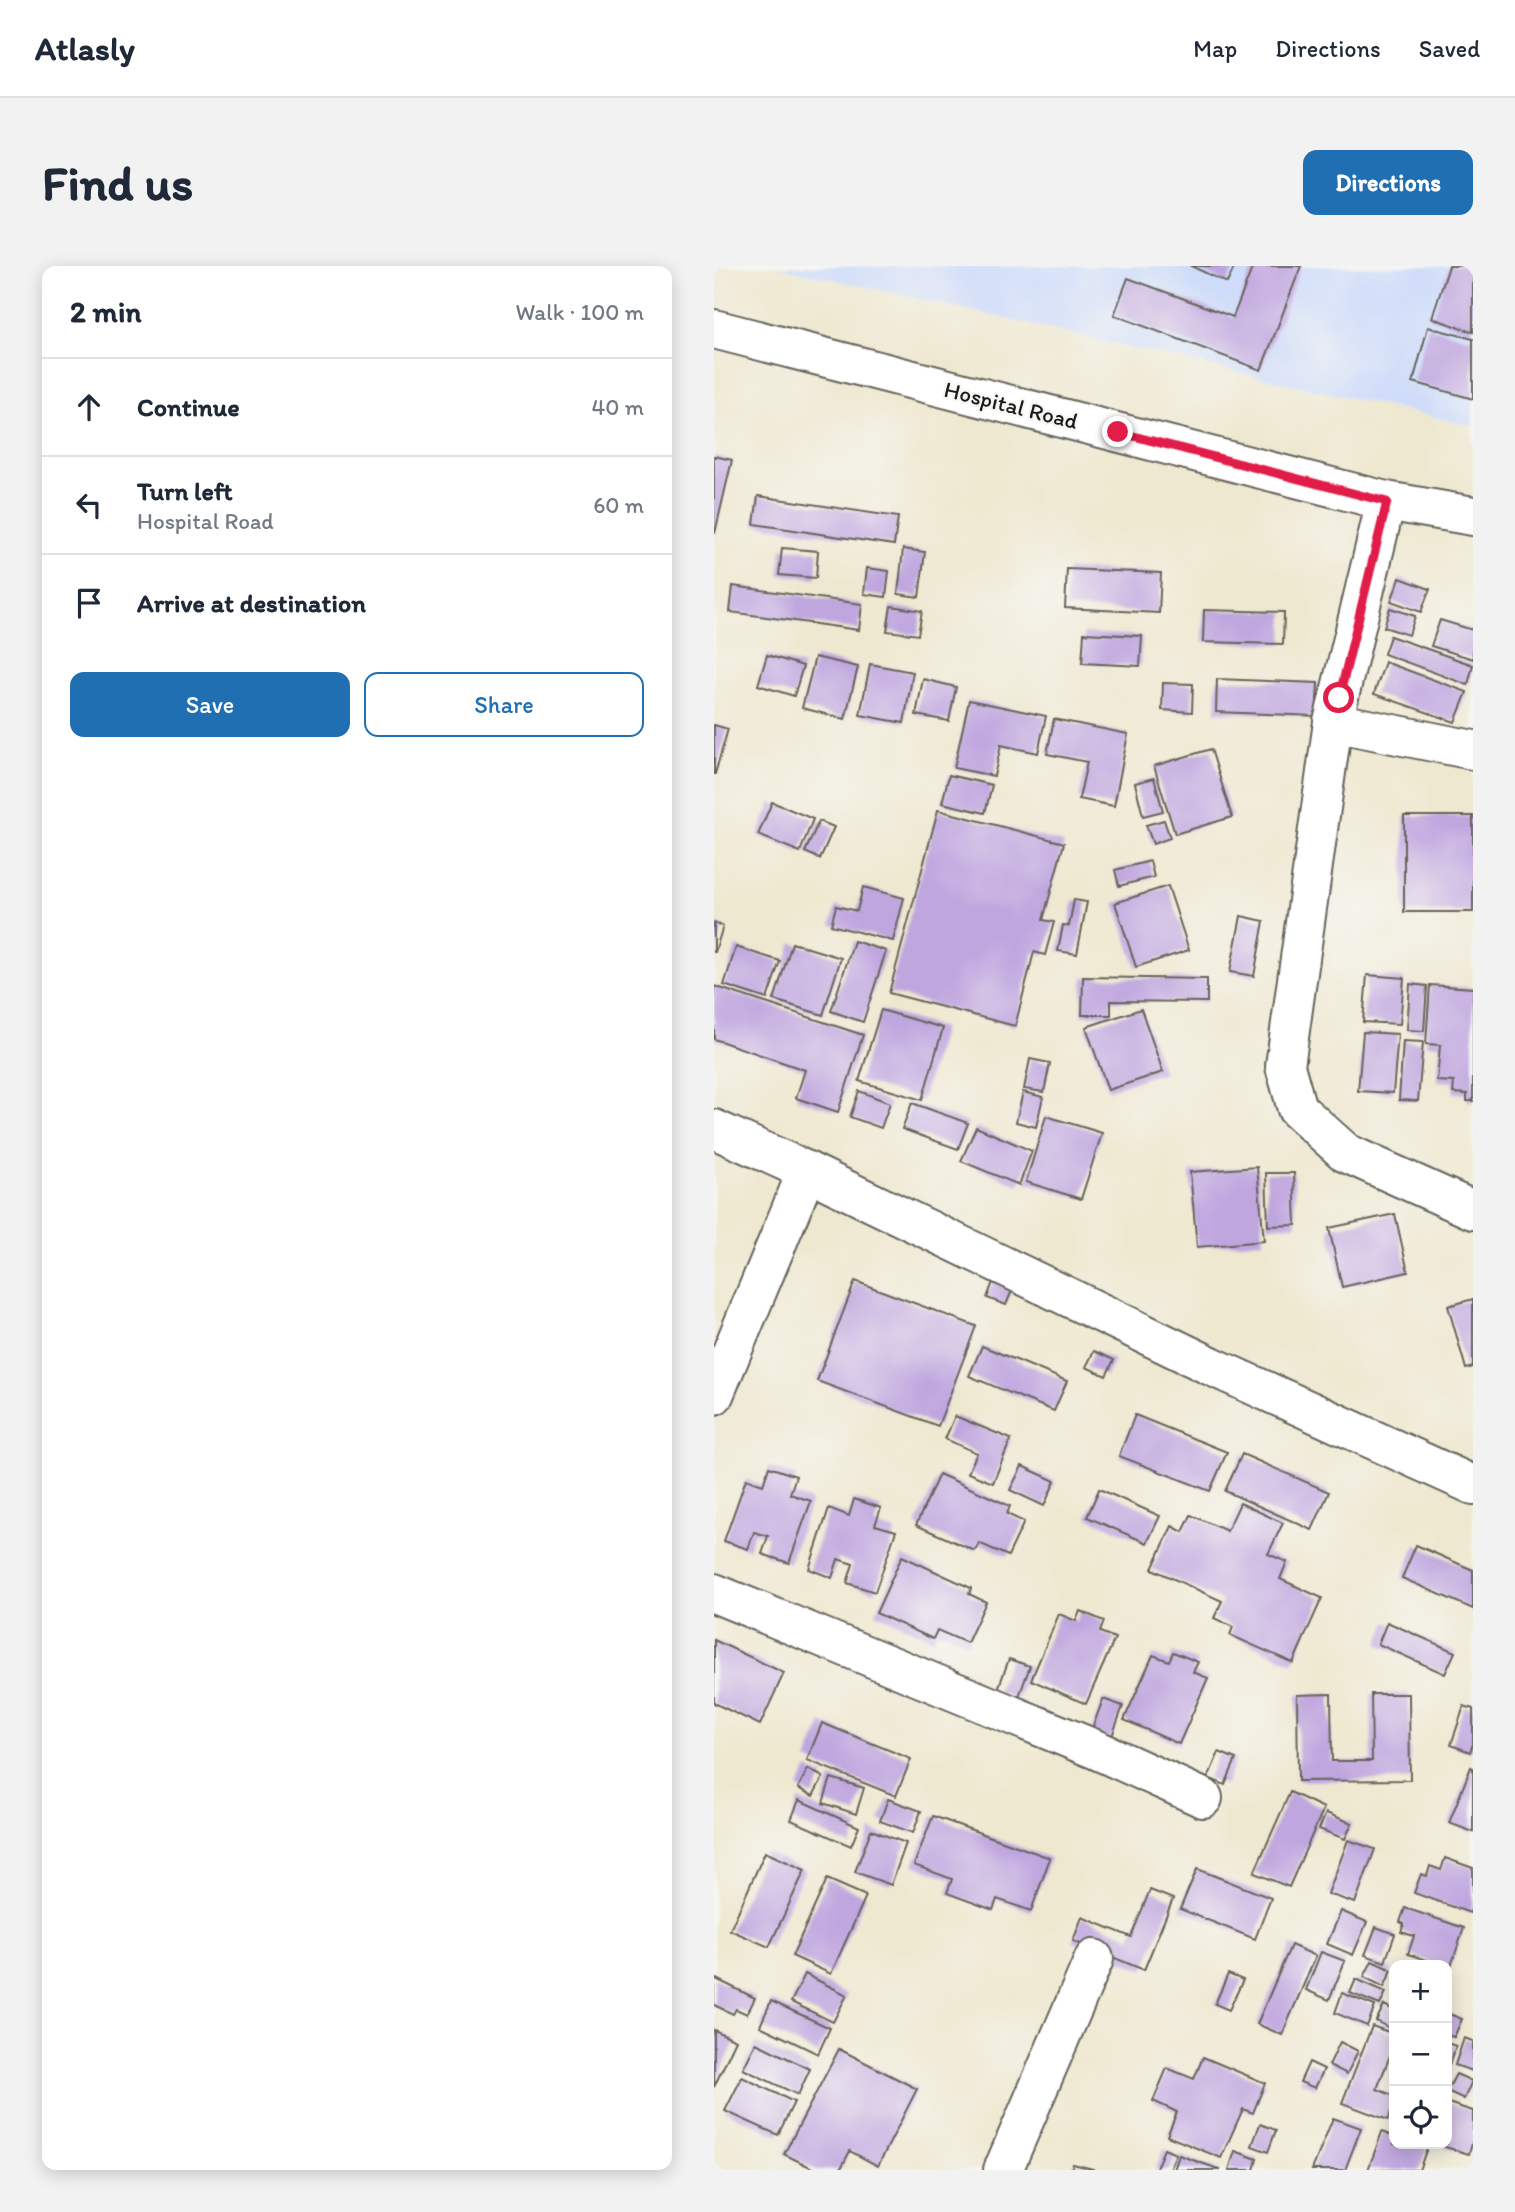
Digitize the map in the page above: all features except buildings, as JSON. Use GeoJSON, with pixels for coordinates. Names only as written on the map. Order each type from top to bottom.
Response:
{"type":"FeatureCollection","features":[{"type":"Feature","properties":{"kind":"street","name":"Hospital Road"},"geometry":{"type":"LineString","coordinates":[[714,329],[1387,502],[1473,516]]}},
{"type":"Feature","properties":{"kind":"street"},"geometry":{"type":"LineString","coordinates":[[1387,502],[1333,722],[1285,1066],[1297,1109],[1346,1153],[1473,1210]]}},
{"type":"Feature","properties":{"kind":"street"},"geometry":{"type":"LineString","coordinates":[[1333,722],[1473,750]]}},
{"type":"Feature","properties":{"kind":"street"},"geometry":{"type":"LineString","coordinates":[[714,1129],[807,1171],[1211,1366],[1473,1485]]}},
{"type":"Feature","properties":{"kind":"street"},"geometry":{"type":"LineString","coordinates":[[714,1395],[807,1171]]}},
{"type":"Feature","properties":{"kind":"street"},"geometry":{"type":"LineString","coordinates":[[714,1593],[1097,1749],[1203,1798]]}},
{"type":"Feature","properties":{"kind":"street"},"geometry":{"type":"LineString","coordinates":[[1003,2170],[1094,1959]]}},
{"type":"Feature","properties":{"kind":"shaded area"},"geometry":{"type":"Polygon","coordinates":[[[775,266],[1473,266],[1473,426],[1368,402],[775,266]]]}},
{"type":"Feature","properties":{"kind":"route"},"geometry":{"type":"LineString","coordinates":[[1118,432],[1387,502],[1339,698]]}}]}
